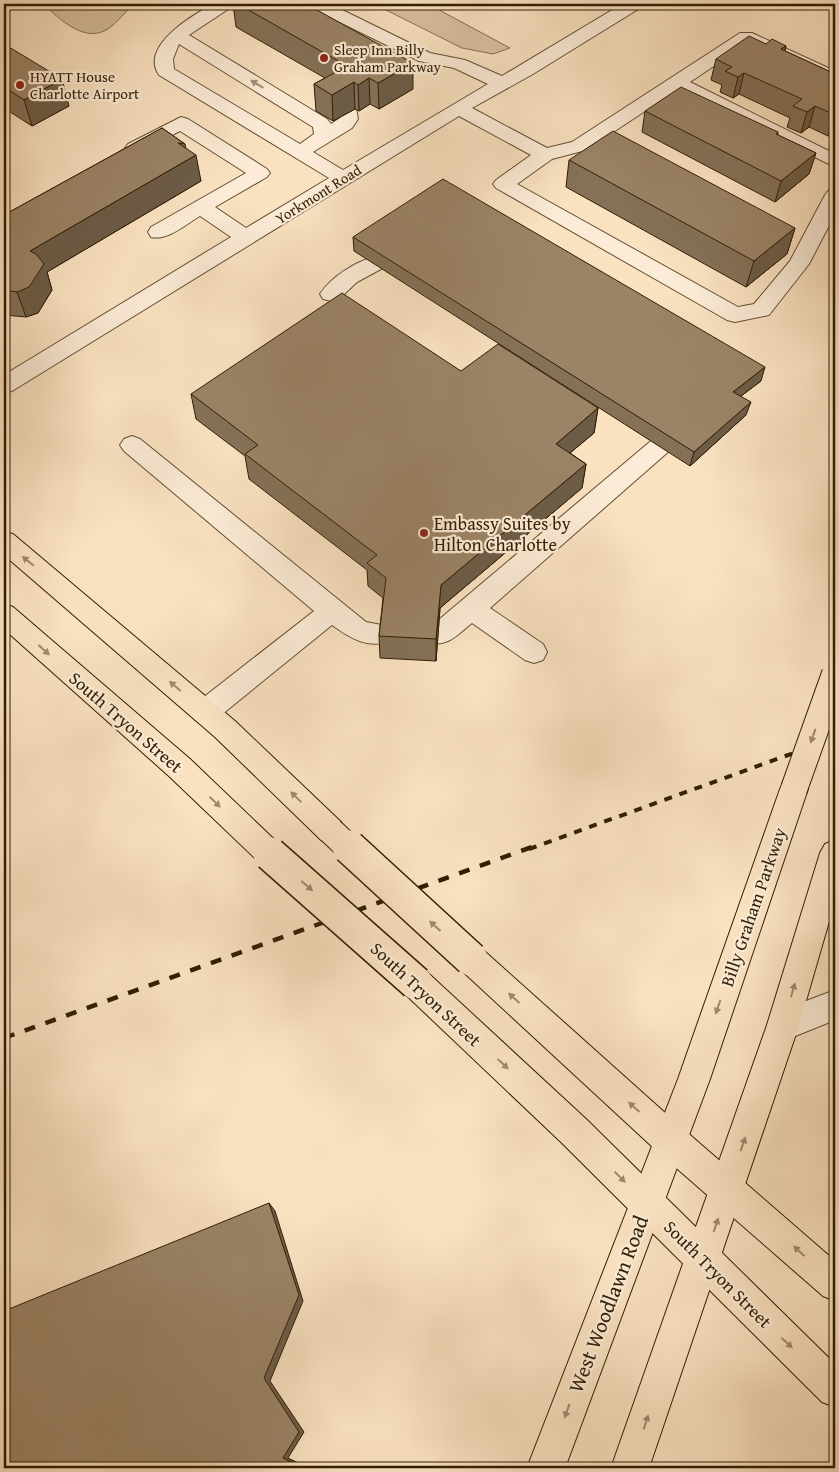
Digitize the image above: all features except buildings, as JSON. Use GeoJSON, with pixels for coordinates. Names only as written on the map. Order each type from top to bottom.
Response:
{"type":"FeatureCollection","features":[{"type":"Feature","properties":{"kind":"main road"},"geometry":{"type":"LineString","coordinates":[[4,541],[205,712],[331,831],[670,1140],[835,1284]]}},
{"type":"Feature","properties":{"kind":"main road","name":"South Tryon Street"},"geometry":{"type":"LineString","coordinates":[[4,614],[180,768],[270,854],[416,983],[646,1202],[752,1309],[835,1389]]}},
{"type":"Feature","properties":{"kind":"main road","name":"Billy Graham Parkway"},"geometry":{"type":"LineString","coordinates":[[670,1140],[694,1079],[756,894],[835,674]]}},
{"type":"Feature","properties":{"kind":"main road"},"geometry":{"type":"LineString","coordinates":[[630,1468],[677,1327],[704,1259],[783,1025],[835,853]]}},
{"type":"Feature","properties":{"kind":"main road","name":"West Woodlawn Road"},"geometry":{"type":"LineString","coordinates":[[546,1468],[670,1140]]}},
{"type":"Feature","properties":{"kind":"street"},"geometry":{"type":"LineString","coordinates":[[227,4],[194,20],[178,36],[170,45],[162,62],[164,71],[343,178]]}},
{"type":"Feature","properties":{"kind":"street"},"geometry":{"type":"LineString","coordinates":[[317,4],[424,57],[459,64],[502,83]]}},
{"type":"Feature","properties":{"kind":"street","name":"Yorkmont Road"},"geometry":{"type":"LineString","coordinates":[[4,385],[458,108],[634,4]]}},
{"type":"Feature","properties":{"kind":"street"},"geometry":{"type":"LineString","coordinates":[[178,36],[320,123],[323,127],[324,136]]}},
{"type":"Feature","properties":{"kind":"street"},"geometry":{"type":"LineString","coordinates":[[835,78],[746,37],[579,146],[545,155],[503,184],[735,314],[761,310],[799,264],[802,238],[835,195]]}},
{"type":"Feature","properties":{"kind":"street"},"geometry":{"type":"LineString","coordinates":[[676,82],[835,161]]}},
{"type":"Feature","properties":{"kind":"street"},"geometry":{"type":"LineString","coordinates":[[290,104],[315,101]]}},
{"type":"Feature","properties":{"kind":"street"},"geometry":{"type":"LineString","coordinates":[[458,108],[545,155]]}},
{"type":"Feature","properties":{"kind":"street"},"geometry":{"type":"LineString","coordinates":[[299,153],[345,124],[349,119],[349,112]]}},
{"type":"Feature","properties":{"kind":"street"},"geometry":{"type":"LineString","coordinates":[[121,155],[181,123],[260,173],[158,232]]}},
{"type":"Feature","properties":{"kind":"street"},"geometry":{"type":"LineString","coordinates":[[600,132],[618,141]]}},
{"type":"Feature","properties":{"kind":"street"},"geometry":{"type":"LineString","coordinates":[[200,207],[246,238]]}},
{"type":"Feature","properties":{"kind":"street"},"geometry":{"type":"LineString","coordinates":[[331,294],[350,277],[374,264]]}},
{"type":"Feature","properties":{"kind":"street"},"geometry":{"type":"LineString","coordinates":[[132,446],[360,632],[383,634]]}},
{"type":"Feature","properties":{"kind":"street"},"geometry":{"type":"LineString","coordinates":[[438,635],[471,609],[660,446]]}},
{"type":"Feature","properties":{"kind":"street"},"geometry":{"type":"LineString","coordinates":[[471,609],[534,652]]}},
{"type":"Feature","properties":{"kind":"street"},"geometry":{"type":"LineString","coordinates":[[205,712],[332,611]]}},
{"type":"Feature","properties":{"kind":"street"},"geometry":{"type":"LineString","coordinates":[[783,1025],[835,1004]]}},
{"type":"Feature","properties":{"kind":"shaded area"},"geometry":{"type":"Polygon","coordinates":[[[43,4],[134,4],[108,29],[99,33],[90,33],[72,27],[43,4]]]}},
{"type":"Feature","properties":{"kind":"shaded area"},"geometry":{"type":"Polygon","coordinates":[[[374,4],[428,4],[510,48],[493,54],[462,48],[374,4]]]}},
{"type":"Feature","properties":{"kind":"railway"},"geometry":{"type":"LineString","coordinates":[[529,849],[835,738]]}},
{"type":"Feature","properties":{"kind":"railway"},"geometry":{"type":"LineString","coordinates":[[4,1038],[532,847]]}},
{"type":"Feature","properties":{"kind":"place","name":"Sleep Inn Billy Graham Parkway"},"geometry":{"type":"Point","coordinates":[324,58]}},
{"type":"Feature","properties":{"kind":"place","name":"HYATT House Charlotte Airport"},"geometry":{"type":"Point","coordinates":[20,85]}},
{"type":"Feature","properties":{"kind":"place","name":"Embassy Suites by Hilton Charlotte"},"geometry":{"type":"Point","coordinates":[424,533]}}]}
